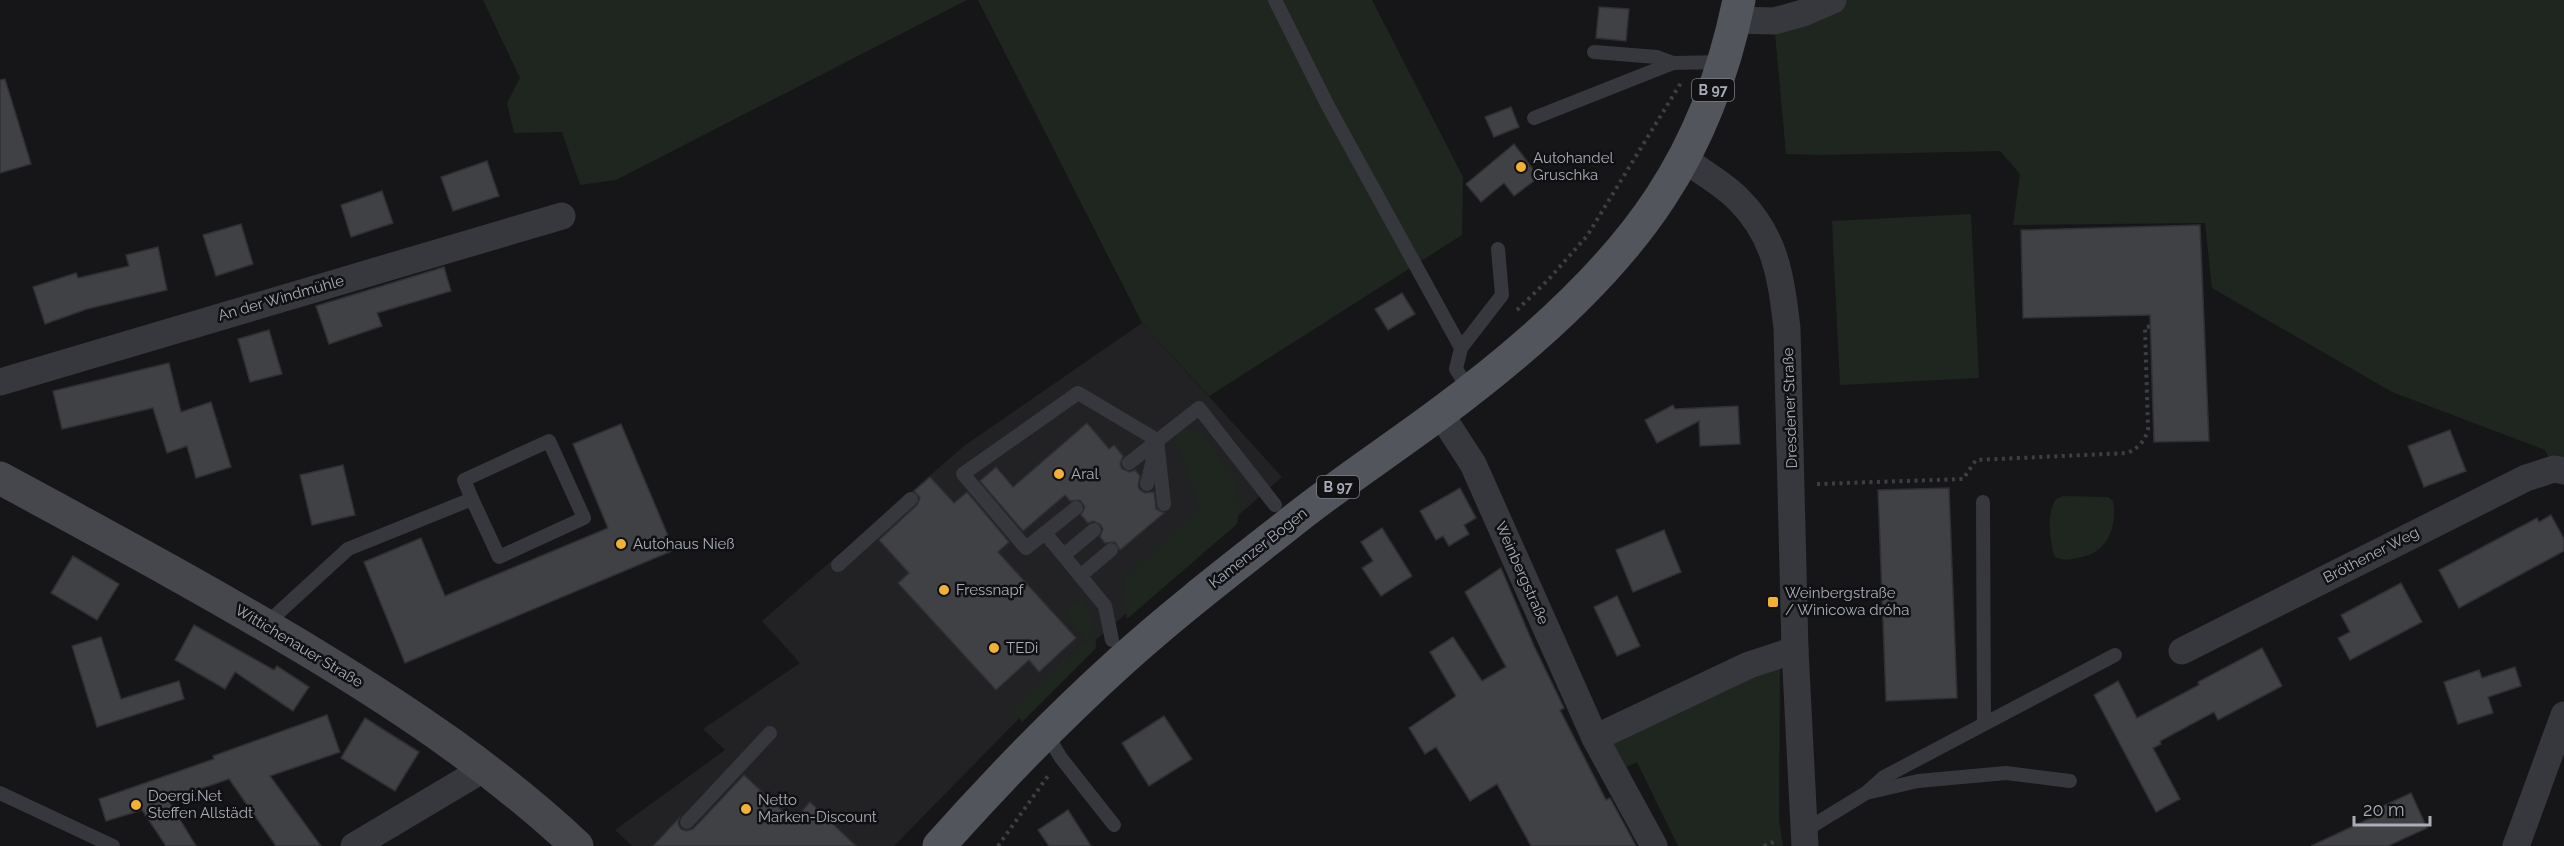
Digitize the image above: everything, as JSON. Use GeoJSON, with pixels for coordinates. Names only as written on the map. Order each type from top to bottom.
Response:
{"type":"FeatureCollection","features":[{"type":"Feature","properties":{"kind":"main road","name":"B 97"},"geometry":{"type":"LineString","coordinates":[[1683,158],[1709,62],[1737,10]]}},
{"type":"Feature","properties":{"kind":"main road","name":"Kamenzer Bogen"},"geometry":{"type":"LineString","coordinates":[[939,846],[1046,733],[1120,662],[1171,618],[1288,524],[1469,390],[1580,293],[1624,245],[1659,200],[1683,158]]}},
{"type":"Feature","properties":{"kind":"main road","name":"Wittichenauer Straße"},"geometry":{"type":"LineString","coordinates":[[0,478],[265,625],[399,706],[484,767],[577,846]]}},
{"type":"Feature","properties":{"kind":"street"},"geometry":{"type":"LineString","coordinates":[[1737,10],[1774,21],[1803,13],[1833,0]]}},
{"type":"Feature","properties":{"kind":"street","name":"Dresdener Straße"},"geometry":{"type":"LineString","coordinates":[[1683,158],[1738,199],[1762,227],[1776,258],[1783,292],[1805,838]]}},
{"type":"Feature","properties":{"kind":"street","name":"An der Windmühle"},"geometry":{"type":"LineString","coordinates":[[0,382],[562,216]]}},
{"type":"Feature","properties":{"kind":"street","name":"Weinbergstraße"},"geometry":{"type":"LineString","coordinates":[[1440,413],[1473,464],[1595,738],[1654,846]]}},
{"type":"Feature","properties":{"kind":"street","name":"Bröthener Weg"},"geometry":{"type":"LineString","coordinates":[[2182,651],[2526,478],[2554,469],[2564,471]]}},
{"type":"Feature","properties":{"kind":"street"},"geometry":{"type":"LineString","coordinates":[[1595,738],[1749,665],[1796,650]]}},
{"type":"Feature","properties":{"kind":"street"},"geometry":{"type":"LineString","coordinates":[[2516,846],[2564,715]]}},
{"type":"Feature","properties":{"kind":"street"},"geometry":{"type":"LineString","coordinates":[[354,846],[484,767]]}},
{"type":"Feature","properties":{"kind":"lane"},"geometry":{"type":"LineString","coordinates":[[1275,0],[1328,106],[1461,348]]}},
{"type":"Feature","properties":{"kind":"lane"},"geometry":{"type":"LineString","coordinates":[[1594,52],[1657,57],[1673,63]]}},
{"type":"Feature","properties":{"kind":"lane"},"geometry":{"type":"LineString","coordinates":[[1534,118],[1673,63],[1709,62]]}},
{"type":"Feature","properties":{"kind":"lane"},"geometry":{"type":"LineString","coordinates":[[1469,390],[1456,369],[1461,348],[1502,295],[1498,249]]}},
{"type":"Feature","properties":{"kind":"lane"},"geometry":{"type":"LineString","coordinates":[[1076,508],[1026,548],[963,474],[1078,393],[1157,440]]}},
{"type":"Feature","properties":{"kind":"lane"},"geometry":{"type":"LineString","coordinates":[[1129,463],[1199,408],[1275,505]]}},
{"type":"Feature","properties":{"kind":"lane"},"geometry":{"type":"LineString","coordinates":[[1147,484],[1157,440]]}},
{"type":"Feature","properties":{"kind":"lane"},"geometry":{"type":"LineString","coordinates":[[1157,440],[1164,504]]}},
{"type":"Feature","properties":{"kind":"lane"},"geometry":{"type":"LineString","coordinates":[[549,441],[584,518],[499,557],[472,499],[464,480],[549,441]]}},
{"type":"Feature","properties":{"kind":"lane"},"geometry":{"type":"LineString","coordinates":[[265,625],[348,549],[472,499]]}},
{"type":"Feature","properties":{"kind":"lane"},"geometry":{"type":"LineString","coordinates":[[838,565],[911,500]]}},
{"type":"Feature","properties":{"kind":"lane"},"geometry":{"type":"LineString","coordinates":[[1983,502],[1984,724]]}},
{"type":"Feature","properties":{"kind":"lane"},"geometry":{"type":"LineString","coordinates":[[1064,555],[1094,530]]}},
{"type":"Feature","properties":{"kind":"lane"},"geometry":{"type":"LineString","coordinates":[[1046,533],[1105,606],[1112,640]]}},
{"type":"Feature","properties":{"kind":"lane"},"geometry":{"type":"LineString","coordinates":[[1080,576],[1111,550]]}},
{"type":"Feature","properties":{"kind":"lane"},"geometry":{"type":"LineString","coordinates":[[1805,838],[1884,777],[2115,655]]}},
{"type":"Feature","properties":{"kind":"lane"},"geometry":{"type":"LineString","coordinates":[[687,822],[770,733]]}},
{"type":"Feature","properties":{"kind":"lane"},"geometry":{"type":"LineString","coordinates":[[1046,733],[1061,758],[1114,825]]}},
{"type":"Feature","properties":{"kind":"lane"},"geometry":{"type":"LineString","coordinates":[[1866,793],[1918,781],[2006,773],[2070,781]]}},
{"type":"Feature","properties":{"kind":"lane"},"geometry":{"type":"LineString","coordinates":[[0,793],[113,846]]}},
{"type":"Feature","properties":{"kind":"path"},"geometry":{"type":"LineString","coordinates":[[1515,312],[1548,280],[1587,236],[1709,62]]}},
{"type":"Feature","properties":{"kind":"path"},"geometry":{"type":"LineString","coordinates":[[1792,485],[1963,479],[1976,460],[2128,453],[2146,438],[2148,429],[2145,327],[2153,326]]}},
{"type":"Feature","properties":{"kind":"shaded area"},"geometry":{"type":"Polygon","coordinates":[[[483,0],[967,0],[616,180],[580,185],[562,132],[514,133],[507,103],[520,78],[483,0]]]}},
{"type":"Feature","properties":{"kind":"shaded area"},"geometry":{"type":"Polygon","coordinates":[[[978,0],[1372,0],[1463,177],[1462,235],[1209,396],[1142,323],[978,0]]]}},
{"type":"Feature","properties":{"kind":"shaded area"},"geometry":{"type":"Polygon","coordinates":[[[1834,0],[2564,0],[2564,471],[2554,469],[2545,450],[2392,392],[2212,288],[2205,223],[2013,225],[2020,174],[2000,151],[1786,154],[1774,22],[1834,0]]]}},
{"type":"Feature","properties":{"kind":"shaded area"},"geometry":{"type":"Polygon","coordinates":[[[1971,214],[1979,378],[1840,385],[1832,221],[1971,214]]]}},
{"type":"Feature","properties":{"kind":"shaded area"},"geometry":{"type":"Polygon","coordinates":[[[1142,323],[1282,477],[1096,640],[894,846],[632,846],[615,830],[725,750],[703,729],[800,663],[762,621],[964,446],[1142,323]]]}},
{"type":"Feature","properties":{"kind":"shaded area"},"geometry":{"type":"Polygon","coordinates":[[[1190,429],[1201,432],[1236,480],[1240,506],[1237,524],[1127,619],[1122,580],[1199,507],[1176,442],[1176,435],[1181,430],[1190,429]]]}},
{"type":"Feature","properties":{"kind":"shaded area"},"geometry":{"type":"Polygon","coordinates":[[[2063,496],[2108,497],[2113,501],[2114,521],[2111,530],[2108,538],[2096,552],[2065,560],[2054,556],[2050,535],[2051,512],[2056,499],[2063,496]]]}},
{"type":"Feature","properties":{"kind":"shaded area"},"geometry":{"type":"Polygon","coordinates":[[[1081,598],[1093,622],[1096,648],[1022,722],[1012,708],[1085,641],[1064,614],[1081,598]]]}},
{"type":"Feature","properties":{"kind":"shaded area"},"geometry":{"type":"Polygon","coordinates":[[[1780,668],[1779,820],[1783,846],[1678,846],[1637,762],[1621,770],[1612,756],[1614,744],[1743,679],[1780,668]]]}},
{"type":"Feature","properties":{"kind":"building"},"geometry":{"type":"Polygon","coordinates":[[[1599,7],[1629,9],[1626,41],[1596,38],[1599,7]]]}},
{"type":"Feature","properties":{"kind":"building"},"geometry":{"type":"Polygon","coordinates":[[[5,79],[31,164],[0,173],[0,80],[5,79]]]}},
{"type":"Feature","properties":{"kind":"building"},"geometry":{"type":"Polygon","coordinates":[[[1511,107],[1519,127],[1494,137],[1485,117],[1511,107]]]}},
{"type":"Feature","properties":{"kind":"building"},"geometry":{"type":"Polygon","coordinates":[[[1514,144],[1539,177],[1514,196],[1504,183],[1481,202],[1466,184],[1514,144]]]}},
{"type":"Feature","properties":{"kind":"building"},"geometry":{"type":"Polygon","coordinates":[[[487,161],[499,196],[453,211],[441,177],[487,161]]]}},
{"type":"Feature","properties":{"kind":"building"},"geometry":{"type":"Polygon","coordinates":[[[382,191],[393,223],[351,237],[341,205],[382,191]]]}},
{"type":"Feature","properties":{"kind":"building"},"geometry":{"type":"Polygon","coordinates":[[[241,224],[253,264],[216,276],[203,235],[241,224]]]}},
{"type":"Feature","properties":{"kind":"building"},"geometry":{"type":"Polygon","coordinates":[[[2200,225],[2209,441],[2154,442],[2150,315],[2023,318],[2021,230],[2200,225]]]}},
{"type":"Feature","properties":{"kind":"building"},"geometry":{"type":"Polygon","coordinates":[[[158,247],[167,290],[87,309],[45,324],[33,287],[76,273],[78,278],[129,266],[126,255],[158,247]]]}},
{"type":"Feature","properties":{"kind":"building"},"geometry":{"type":"Polygon","coordinates":[[[444,267],[451,291],[377,313],[382,326],[329,344],[316,306],[444,267]]]}},
{"type":"Feature","properties":{"kind":"building"},"geometry":{"type":"Polygon","coordinates":[[[1402,293],[1415,314],[1388,330],[1375,309],[1402,293]]]}},
{"type":"Feature","properties":{"kind":"building"},"geometry":{"type":"Polygon","coordinates":[[[269,330],[282,374],[250,382],[238,339],[269,330]]]}},
{"type":"Feature","properties":{"kind":"building"},"geometry":{"type":"Polygon","coordinates":[[[169,363],[181,412],[211,402],[231,467],[196,478],[187,446],[167,453],[153,408],[62,429],[53,391],[169,363]]]}},
{"type":"Feature","properties":{"kind":"building"},"geometry":{"type":"Polygon","coordinates":[[[1673,405],[1675,409],[1738,406],[1740,444],[1700,446],[1699,421],[1657,443],[1645,420],[1673,405]]]}},
{"type":"Feature","properties":{"kind":"building"},"geometry":{"type":"Polygon","coordinates":[[[1087,423],[1109,449],[1114,445],[1123,456],[1120,464],[1122,469],[1130,472],[1135,470],[1140,476],[1138,486],[1140,490],[1145,493],[1154,492],[1156,509],[1164,513],[1120,550],[1115,542],[1105,543],[1100,537],[1103,529],[1100,524],[1093,521],[1088,523],[1081,515],[1085,507],[1080,500],[1070,501],[1065,495],[1023,531],[980,481],[996,467],[1013,487],[1087,423]]]}},
{"type":"Feature","properties":{"kind":"building","name":"Autohaus Nieß"},"geometry":{"type":"Polygon","coordinates":[[[621,424],[674,550],[405,663],[364,562],[421,538],[445,596],[608,528],[573,444],[621,424]]]}},
{"type":"Feature","properties":{"kind":"building"},"geometry":{"type":"Polygon","coordinates":[[[2450,430],[2466,471],[2424,487],[2408,446],[2450,430]]]}},
{"type":"Feature","properties":{"kind":"building"},"geometry":{"type":"Polygon","coordinates":[[[343,465],[355,515],[312,525],[300,475],[343,465]]]}},
{"type":"Feature","properties":{"kind":"building"},"geometry":{"type":"Polygon","coordinates":[[[930,477],[954,503],[967,492],[1009,542],[998,552],[1076,638],[1039,672],[1029,660],[996,690],[898,583],[909,573],[879,540],[917,505],[920,498],[914,491],[930,477]]]}},
{"type":"Feature","properties":{"kind":"building"},"geometry":{"type":"Polygon","coordinates":[[[1460,488],[1476,518],[1464,525],[1469,534],[1449,546],[1443,536],[1436,540],[1420,511],[1460,488]]]}},
{"type":"Feature","properties":{"kind":"building"},"geometry":{"type":"Polygon","coordinates":[[[1949,488],[1957,698],[1886,701],[1878,490],[1949,488]]]}},
{"type":"Feature","properties":{"kind":"building"},"geometry":{"type":"Polygon","coordinates":[[[2551,515],[2564,539],[2564,551],[2459,608],[2439,570],[2537,518],[2539,522],[2551,515]]]}},
{"type":"Feature","properties":{"kind":"building"},"geometry":{"type":"Polygon","coordinates":[[[1382,528],[1412,576],[1381,596],[1362,568],[1373,561],[1361,542],[1382,528]]]}},
{"type":"Feature","properties":{"kind":"building"},"geometry":{"type":"Polygon","coordinates":[[[1664,530],[1681,572],[1633,592],[1616,550],[1664,530]]]}},
{"type":"Feature","properties":{"kind":"building"},"geometry":{"type":"Polygon","coordinates":[[[73,556],[119,584],[97,620],[51,593],[73,556]]]}},
{"type":"Feature","properties":{"kind":"building"},"geometry":{"type":"Polygon","coordinates":[[[1501,568],[1534,646],[1564,708],[1560,710],[1606,800],[1610,798],[1636,846],[1531,846],[1497,784],[1470,801],[1436,747],[1425,754],[1409,728],[1456,696],[1430,652],[1453,637],[1482,681],[1506,667],[1465,592],[1501,568]]]}},
{"type":"Feature","properties":{"kind":"building"},"geometry":{"type":"Polygon","coordinates":[[[2401,583],[2422,622],[2350,660],[2338,638],[2350,632],[2341,615],[2401,583]]]}},
{"type":"Feature","properties":{"kind":"building"},"geometry":{"type":"Polygon","coordinates":[[[1617,596],[1640,646],[1617,656],[1594,607],[1617,596]]]}},
{"type":"Feature","properties":{"kind":"building"},"geometry":{"type":"Polygon","coordinates":[[[194,625],[274,670],[277,666],[309,687],[293,711],[235,672],[225,689],[175,660],[194,625]]]}},
{"type":"Feature","properties":{"kind":"building"},"geometry":{"type":"Polygon","coordinates":[[[101,637],[121,699],[179,681],[184,699],[97,727],[72,646],[101,637]]]}},
{"type":"Feature","properties":{"kind":"building"},"geometry":{"type":"Polygon","coordinates":[[[2262,648],[2282,686],[2218,720],[2214,712],[2160,741],[2161,744],[2153,748],[2180,799],[2156,812],[2094,695],[2118,681],[2137,718],[2262,648]]]}},
{"type":"Feature","properties":{"kind":"building"},"geometry":{"type":"Polygon","coordinates":[[[2515,667],[2521,686],[2488,697],[2493,713],[2458,724],[2444,682],[2479,670],[2482,678],[2515,667]]]}},
{"type":"Feature","properties":{"kind":"building"},"geometry":{"type":"Polygon","coordinates":[[[327,715],[340,752],[270,776],[321,846],[276,846],[229,779],[168,800],[196,846],[166,846],[142,810],[106,821],[99,799],[214,759],[213,756],[327,715]]]}},
{"type":"Feature","properties":{"kind":"building"},"geometry":{"type":"Polygon","coordinates":[[[1164,716],[1192,759],[1149,786],[1122,743],[1164,716]]]}},
{"type":"Feature","properties":{"kind":"building"},"geometry":{"type":"Polygon","coordinates":[[[365,718],[419,752],[395,791],[341,758],[365,718]]]}},
{"type":"Feature","properties":{"kind":"building","name":"Netto Marken-Discount"},"geometry":{"type":"Polygon","coordinates":[[[744,775],[793,821],[810,802],[856,846],[653,846],[679,818],[678,824],[681,829],[686,831],[693,829],[744,775]]]}},
{"type":"Feature","properties":{"kind":"building"},"geometry":{"type":"Polygon","coordinates":[[[2411,793],[2427,828],[2388,846],[2311,846],[2377,815],[2375,810],[2411,793]]]}},
{"type":"Feature","properties":{"kind":"building"},"geometry":{"type":"Polygon","coordinates":[[[1068,810],[1091,846],[1049,846],[1038,830],[1068,810]]]}},
{"type":"Feature","properties":{"kind":"place","name":"Autohandel Gruschka"},"geometry":{"type":"Point","coordinates":[1521,167]}},
{"type":"Feature","properties":{"kind":"place","name":"Aral"},"geometry":{"type":"Point","coordinates":[1059,474]}},
{"type":"Feature","properties":{"kind":"place","name":"Autohaus Nieß"},"geometry":{"type":"Point","coordinates":[621,544]}},
{"type":"Feature","properties":{"kind":"place","name":"Fressnapf"},"geometry":{"type":"Point","coordinates":[944,590]}},
{"type":"Feature","properties":{"kind":"place","name":"Weinbergstraße / Winicowa dróha"},"geometry":{"type":"Point","coordinates":[1773,602]}},
{"type":"Feature","properties":{"kind":"place","name":"TEDi"},"geometry":{"type":"Point","coordinates":[994,648]}},
{"type":"Feature","properties":{"kind":"place","name":"Doergi.Net Steffen Allstädt"},"geometry":{"type":"Point","coordinates":[136,805]}},
{"type":"Feature","properties":{"kind":"place","name":"Netto Marken-Discount"},"geometry":{"type":"Point","coordinates":[746,809]}}]}
